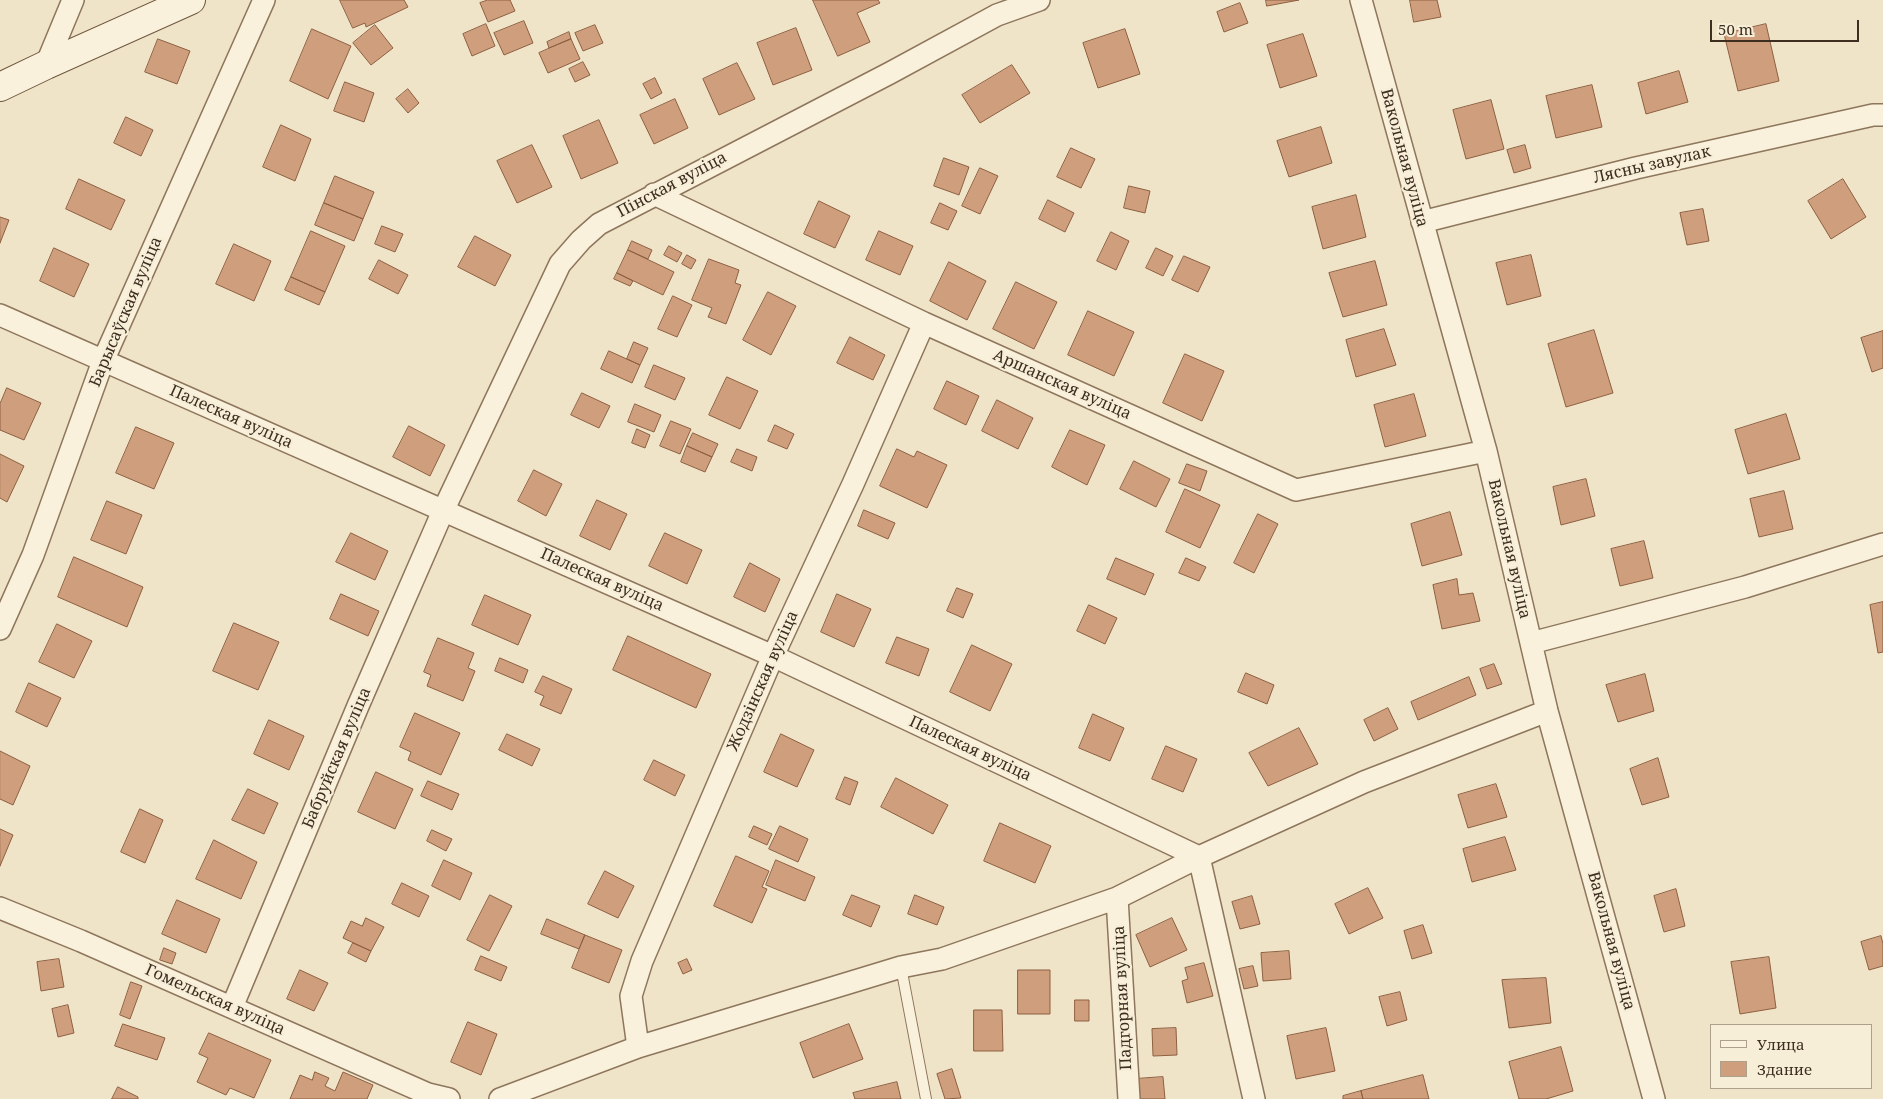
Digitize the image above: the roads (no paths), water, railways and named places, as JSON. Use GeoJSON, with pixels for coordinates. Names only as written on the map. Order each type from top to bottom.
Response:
{"type":"FeatureCollection","features":[{"type":"Feature","properties":{"kind":"main road"},"geometry":{"type":"LineString","coordinates":[[0,88],[46,65],[191,0]]}},
{"type":"Feature","properties":{"kind":"street"},"geometry":{"type":"LineString","coordinates":[[46,65],[73,0]]}},
{"type":"Feature","properties":{"kind":"street","name":"Барысаўская вуліца"},"geometry":{"type":"LineString","coordinates":[[0,629],[33,555],[103,361],[264,0]]}},
{"type":"Feature","properties":{"kind":"street","name":"Пінская вуліца"},"geometry":{"type":"LineString","coordinates":[[443,510],[560,264],[581,240],[599,224],[890,73],[997,15],[1039,0]]}},
{"type":"Feature","properties":{"kind":"street","name":"Вакольная вуліца"},"geometry":{"type":"LineString","coordinates":[[1361,0],[1486,451],[1547,712],[1654,1099]]}},
{"type":"Feature","properties":{"kind":"street","name":"Лясны завулак"},"geometry":{"type":"LineString","coordinates":[[1422,222],[1636,168],[1883,114]]}},
{"type":"Feature","properties":{"kind":"street","name":"Аршанская вуліца"},"geometry":{"type":"LineString","coordinates":[[654,194],[924,323],[1296,490],[1486,451]]}},
{"type":"Feature","properties":{"kind":"street","name":"Палеская вуліца"},"geometry":{"type":"LineString","coordinates":[[0,315],[773,656],[1199,857]]}},
{"type":"Feature","properties":{"kind":"street","name":"Жодзінская вуліца"},"geometry":{"type":"LineString","coordinates":[[638,1047],[631,996],[642,961],[773,656],[853,484],[924,323]]}},
{"type":"Feature","properties":{"kind":"street","name":"Бабруйская вуліца"},"geometry":{"type":"LineString","coordinates":[[232,1007],[358,706],[443,510]]}},
{"type":"Feature","properties":{"kind":"street"},"geometry":{"type":"LineString","coordinates":[[1531,643],[1745,587],[1883,544]]}},
{"type":"Feature","properties":{"kind":"street"},"geometry":{"type":"LineString","coordinates":[[500,1099],[638,1047],[901,967],[942,959],[1117,898],[1199,857],[1364,782],[1547,712]]}},
{"type":"Feature","properties":{"kind":"street"},"geometry":{"type":"LineString","coordinates":[[1199,857],[1254,1099]]}},
{"type":"Feature","properties":{"kind":"street","name":"Падгорная вуліца"},"geometry":{"type":"LineString","coordinates":[[1117,898],[1129,1099]]}},
{"type":"Feature","properties":{"kind":"street","name":"Гомельская вуліца"},"geometry":{"type":"LineString","coordinates":[[0,908],[232,1007],[427,1096],[449,1099]]}},
{"type":"Feature","properties":{"kind":"lane"},"geometry":{"type":"LineString","coordinates":[[901,967],[926,1099]]}}]}
